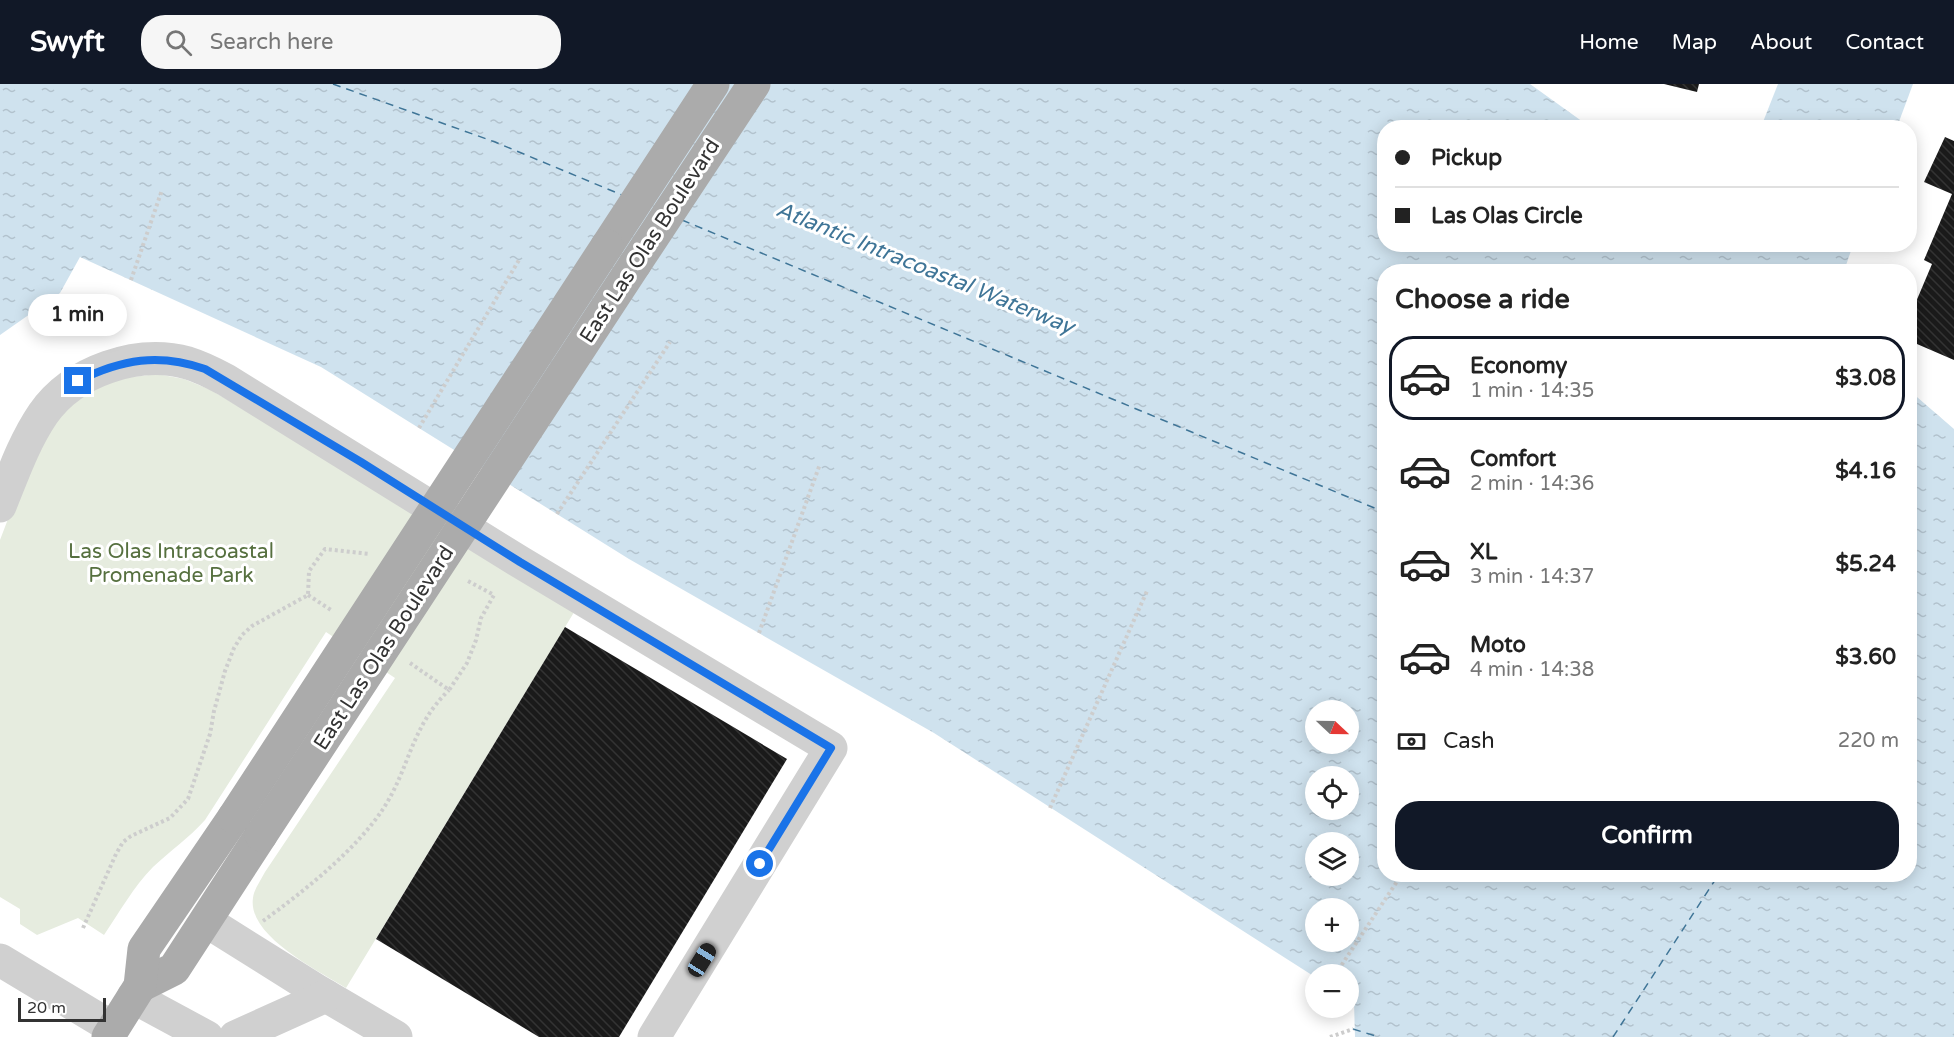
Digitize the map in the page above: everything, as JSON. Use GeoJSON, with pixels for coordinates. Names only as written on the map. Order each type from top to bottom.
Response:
{"type":"FeatureCollection","features":[{"type":"Feature","properties":{"kind":"main road","name":"East Las Olas Boulevard"},"geometry":{"type":"LineString","coordinates":[[110,1033],[136,992],[144,949],[234,817],[713,84]]}},
{"type":"Feature","properties":{"kind":"main road","name":"East Las Olas Boulevard"},"geometry":{"type":"LineString","coordinates":[[136,992],[174,969],[754,84]]}},
{"type":"Feature","properties":{"kind":"street"},"geometry":{"type":"LineString","coordinates":[[0,506],[22,450],[45,411],[78,381],[120,363],[164,359],[186,362],[226,380],[520,562],[831,748],[654,1037]]}},
{"type":"Feature","properties":{"kind":"street"},"geometry":{"type":"LineString","coordinates":[[206,921],[396,1037]]}},
{"type":"Feature","properties":{"kind":"street"},"geometry":{"type":"LineString","coordinates":[[0,960],[110,1033]]}},
{"type":"Feature","properties":{"kind":"street"},"geometry":{"type":"LineString","coordinates":[[136,992],[207,1037]]}},
{"type":"Feature","properties":{"kind":"street"},"geometry":{"type":"LineString","coordinates":[[234,1037],[326,996]]}},
{"type":"Feature","properties":{"kind":"path"},"geometry":{"type":"LineString","coordinates":[[131,280],[162,190]]}},
{"type":"Feature","properties":{"kind":"path"},"geometry":{"type":"LineString","coordinates":[[419,428],[519,260]]}},
{"type":"Feature","properties":{"kind":"path"},"geometry":{"type":"LineString","coordinates":[[557,514],[670,342]]}},
{"type":"Feature","properties":{"kind":"path"},"geometry":{"type":"LineString","coordinates":[[759,633],[820,464]]}},
{"type":"Feature","properties":{"kind":"path"},"geometry":{"type":"LineString","coordinates":[[1050,808],[1147,591]]}},
{"type":"Feature","properties":{"kind":"path"},"geometry":{"type":"LineString","coordinates":[[259,925],[298,896],[371,825],[395,785],[418,731],[436,702],[449,690]]}},
{"type":"Feature","properties":{"kind":"path"},"geometry":{"type":"LineString","coordinates":[[1342,964],[1397,882]]}},
{"type":"Feature","properties":{"kind":"path"},"geometry":{"type":"LineString","coordinates":[[1330,1037],[1353,1029]]}},
{"type":"Feature","properties":{"kind":"green space","name":"Las Olas Intracoastal Promenade Park"},"geometry":{"type":"Polygon","coordinates":[[[157,374],[184,379],[211,390],[576,609],[346,988],[303,962],[273,939],[261,926],[254,912],[253,898],[265,872],[395,678],[326,632],[205,820],[146,874],[104,935],[78,918],[37,935],[20,924],[20,909],[0,897],[0,540],[32,456],[63,409],[108,380],[157,374]]]}},
{"type":"Feature","properties":{"kind":"water","name":"Atlantic Intracoastal Waterway"},"geometry":{"type":"Polygon","coordinates":[[[0,84],[1530,84],[1580,120],[1377,120],[1377,252],[1851,252],[1846,264],[1377,264],[1377,882],[1917,882],[1917,397],[1954,429],[1954,1037],[1355,1037],[1354,1018],[1359,1018],[1359,964],[1305,964],[1305,971],[934,733],[629,559],[321,367],[80,257],[60,293],[0,335],[0,84]]]}},
{"type":"Feature","properties":{"kind":"water"},"geometry":{"type":"Polygon","coordinates":[[[1778,84],[1913,84],[1900,120],[1764,120],[1778,84]]]}},
{"type":"Feature","properties":{"kind":"building"},"geometry":{"type":"Polygon","coordinates":[[[1664,84],[1699,84],[1697,92],[1664,84]]]}},
{"type":"Feature","properties":{"kind":"building"},"geometry":{"type":"Polygon","coordinates":[[[1945,137],[1954,141],[1954,360],[1917,344],[1917,299],[1932,264],[1924,260],[1952,194],[1924,182],[1945,137]]]}},
{"type":"Feature","properties":{"kind":"building"},"geometry":{"type":"Polygon","coordinates":[[[565,627],[787,759],[619,1037],[539,1037],[376,939],[565,627]]]}},
{"type":"Feature","properties":{"kind":"ferry route"},"geometry":{"type":"LineString","coordinates":[[333,84],[495,142],[622,195]]}},
{"type":"Feature","properties":{"kind":"ferry route"},"geometry":{"type":"LineString","coordinates":[[682,220],[1377,509]]}},
{"type":"Feature","properties":{"kind":"ferry route"},"geometry":{"type":"LineString","coordinates":[[1613,1037],[1714,882]]}},
{"type":"Feature","properties":{"kind":"ferry route"},"geometry":{"type":"LineString","coordinates":[[1353,1029],[1379,1037]]}},
{"type":"Feature","properties":{"kind":"route"},"geometry":{"type":"LineString","coordinates":[[78,381],[99,370],[120,363],[143,360],[164,359],[186,362],[205,369],[361,462],[520,562],[795,724],[831,748],[760,864]]}}]}
